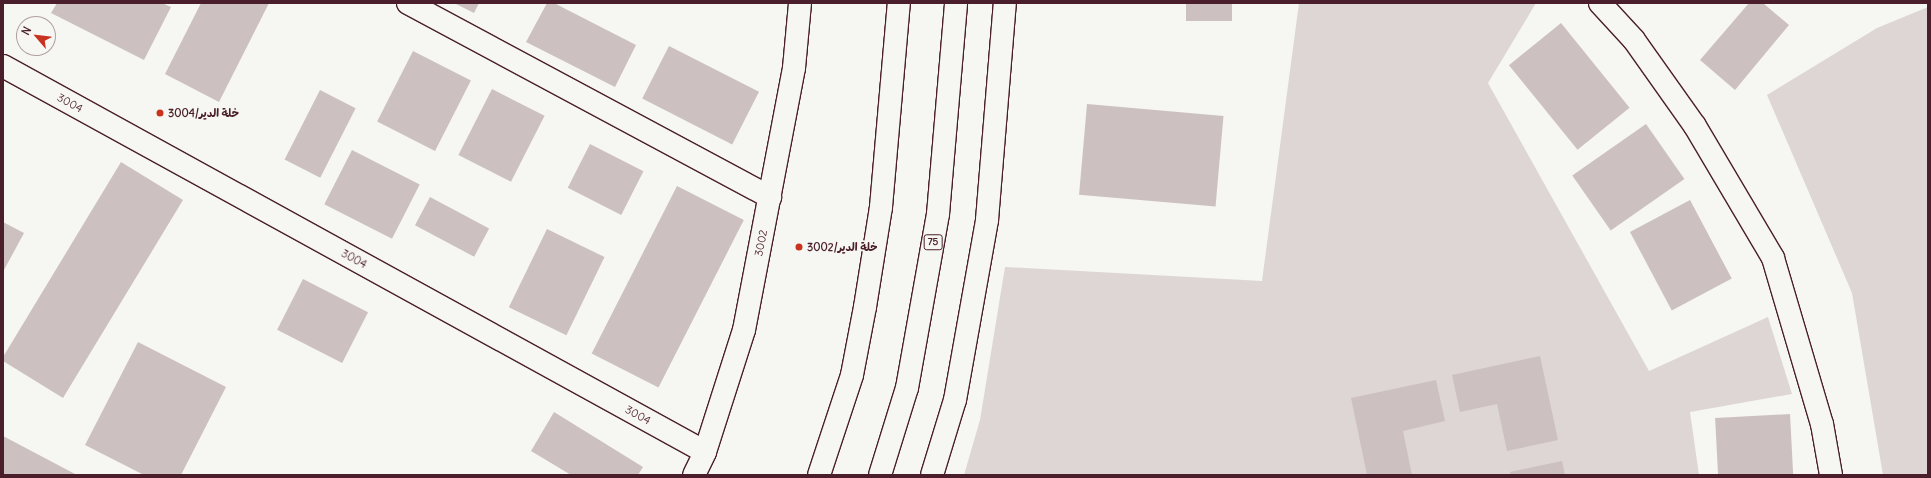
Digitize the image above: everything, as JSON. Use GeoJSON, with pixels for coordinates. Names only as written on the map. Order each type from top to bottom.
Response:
{"type":"FeatureCollection","features":[{"type":"Feature","properties":{"kind":"main road"},"geometry":{"type":"LineString","coordinates":[[408,3],[770,197]]}},
{"type":"Feature","properties":{"kind":"main road","name":"3002"},"geometry":{"type":"LineString","coordinates":[[694,475],[705,452],[744,330],[794,68],[800,3]]}},
{"type":"Feature","properties":{"kind":"main road"},"geometry":{"type":"LineString","coordinates":[[819,475],[852,375],[882,207],[899,3]]}},
{"type":"Feature","properties":{"kind":"main road","name":"75"},"geometry":{"type":"LineString","coordinates":[[880,475],[908,388],[938,214],[956,3]]}},
{"type":"Feature","properties":{"kind":"main road"},"geometry":{"type":"LineString","coordinates":[[932,475],[955,400],[987,220],[1005,3]]}},
{"type":"Feature","properties":{"kind":"main road"},"geometry":{"type":"LineString","coordinates":[[1600,3],[1634,40],[1695,126],[1773,258],[1822,424],[1831,475]]}},
{"type":"Feature","properties":{"kind":"main road","name":"3004"},"geometry":{"type":"LineString","coordinates":[[3,66],[705,452]]}},
{"type":"Feature","properties":{"kind":"shaded area"},"geometry":{"type":"Polygon","coordinates":[[[1299,3],[1536,3],[1488,83],[1649,371],[1768,317],[1792,394],[1690,412],[1699,475],[964,475],[980,420],[1005,267],[1262,281],[1299,3]]]}},
{"type":"Feature","properties":{"kind":"shaded area"},"geometry":{"type":"Polygon","coordinates":[[[1928,7],[1928,475],[1883,475],[1852,293],[1767,95],[1877,28],[1928,7]]]}},
{"type":"Feature","properties":{"kind":"building"},"geometry":{"type":"Polygon","coordinates":[[[57,3],[162,3],[171,7],[144,60],[51,13],[57,3]]]}},
{"type":"Feature","properties":{"kind":"building"},"geometry":{"type":"Polygon","coordinates":[[[201,3],[269,3],[219,102],[165,74],[201,3]]]}},
{"type":"Feature","properties":{"kind":"building"},"geometry":{"type":"Polygon","coordinates":[[[454,3],[479,3],[474,13],[454,3]]]}},
{"type":"Feature","properties":{"kind":"building"},"geometry":{"type":"Polygon","coordinates":[[[547,3],[554,3],[636,45],[615,87],[526,42],[547,3]]]}},
{"type":"Feature","properties":{"kind":"building"},"geometry":{"type":"Polygon","coordinates":[[[1186,3],[1232,3],[1232,21],[1186,21],[1186,3]]]}},
{"type":"Feature","properties":{"kind":"building"},"geometry":{"type":"Polygon","coordinates":[[[1749,3],[1763,3],[1789,25],[1735,90],[1700,60],[1749,3]]]}},
{"type":"Feature","properties":{"kind":"building"},"geometry":{"type":"Polygon","coordinates":[[[1561,23],[1630,108],[1578,150],[1509,65],[1561,23]]]}},
{"type":"Feature","properties":{"kind":"building"},"geometry":{"type":"Polygon","coordinates":[[[669,46],[759,92],[732,144],[642,99],[669,46]]]}},
{"type":"Feature","properties":{"kind":"building"},"geometry":{"type":"Polygon","coordinates":[[[413,51],[471,81],[435,151],[377,121],[413,51]]]}},
{"type":"Feature","properties":{"kind":"building"},"geometry":{"type":"Polygon","coordinates":[[[492,89],[545,116],[511,182],[458,155],[492,89]]]}},
{"type":"Feature","properties":{"kind":"building"},"geometry":{"type":"Polygon","coordinates":[[[320,90],[356,108],[320,178],[285,159],[320,90]]]}},
{"type":"Feature","properties":{"kind":"building"},"geometry":{"type":"Polygon","coordinates":[[[1087,104],[1223,116],[1216,207],[1079,195],[1087,104]]]}},
{"type":"Feature","properties":{"kind":"building"},"geometry":{"type":"Polygon","coordinates":[[[1646,124],[1684,179],[1611,231],[1572,176],[1646,124]]]}},
{"type":"Feature","properties":{"kind":"building"},"geometry":{"type":"Polygon","coordinates":[[[590,144],[643,171],[621,215],[568,188],[590,144]]]}},
{"type":"Feature","properties":{"kind":"building"},"geometry":{"type":"Polygon","coordinates":[[[352,150],[420,185],[392,239],[324,204],[352,150]]]}},
{"type":"Feature","properties":{"kind":"building"},"geometry":{"type":"Polygon","coordinates":[[[121,162],[183,200],[63,398],[3,361],[3,357],[121,162]]]}},
{"type":"Feature","properties":{"kind":"building"},"geometry":{"type":"Polygon","coordinates":[[[677,186],[744,220],[658,388],[592,354],[677,186]]]}},
{"type":"Feature","properties":{"kind":"building"},"geometry":{"type":"Polygon","coordinates":[[[430,197],[489,228],[474,257],[415,225],[430,197]]]}},
{"type":"Feature","properties":{"kind":"building"},"geometry":{"type":"Polygon","coordinates":[[[1690,200],[1732,279],[1672,311],[1630,232],[1690,200]]]}},
{"type":"Feature","properties":{"kind":"building"},"geometry":{"type":"Polygon","coordinates":[[[3,222],[24,233],[4,270],[3,270],[3,222]]]}},
{"type":"Feature","properties":{"kind":"building"},"geometry":{"type":"Polygon","coordinates":[[[547,229],[605,257],[566,335],[509,307],[547,229]]]}},
{"type":"Feature","properties":{"kind":"building"},"geometry":{"type":"Polygon","coordinates":[[[303,279],[368,312],[342,363],[277,330],[303,279]]]}},
{"type":"Feature","properties":{"kind":"building"},"geometry":{"type":"Polygon","coordinates":[[[138,342],[226,387],[181,475],[144,475],[85,445],[138,342]]]}},
{"type":"Feature","properties":{"kind":"building"},"geometry":{"type":"Polygon","coordinates":[[[1540,356],[1558,440],[1507,451],[1497,404],[1460,412],[1452,375],[1540,356]]]}},
{"type":"Feature","properties":{"kind":"building"},"geometry":{"type":"Polygon","coordinates":[[[1436,380],[1445,421],[1403,431],[1412,475],[1367,475],[1351,398],[1436,380]]]}},
{"type":"Feature","properties":{"kind":"building"},"geometry":{"type":"Polygon","coordinates":[[[554,412],[643,467],[638,475],[571,475],[531,451],[554,412]]]}},
{"type":"Feature","properties":{"kind":"building"},"geometry":{"type":"Polygon","coordinates":[[[1790,414],[1793,475],[1718,475],[1715,418],[1790,414]]]}},
{"type":"Feature","properties":{"kind":"building"},"geometry":{"type":"Polygon","coordinates":[[[3,436],[77,475],[3,475],[3,436]]]}},
{"type":"Feature","properties":{"kind":"building"},"geometry":{"type":"Polygon","coordinates":[[[1562,461],[1565,475],[1511,475],[1510,472],[1562,461]]]}},
{"type":"Feature","properties":{"kind":"place","name":"خلة الدير/3004"},"geometry":{"type":"Point","coordinates":[160,113]}},
{"type":"Feature","properties":{"kind":"place","name":"خلة الدير/3002"},"geometry":{"type":"Point","coordinates":[799,247]}}]}
